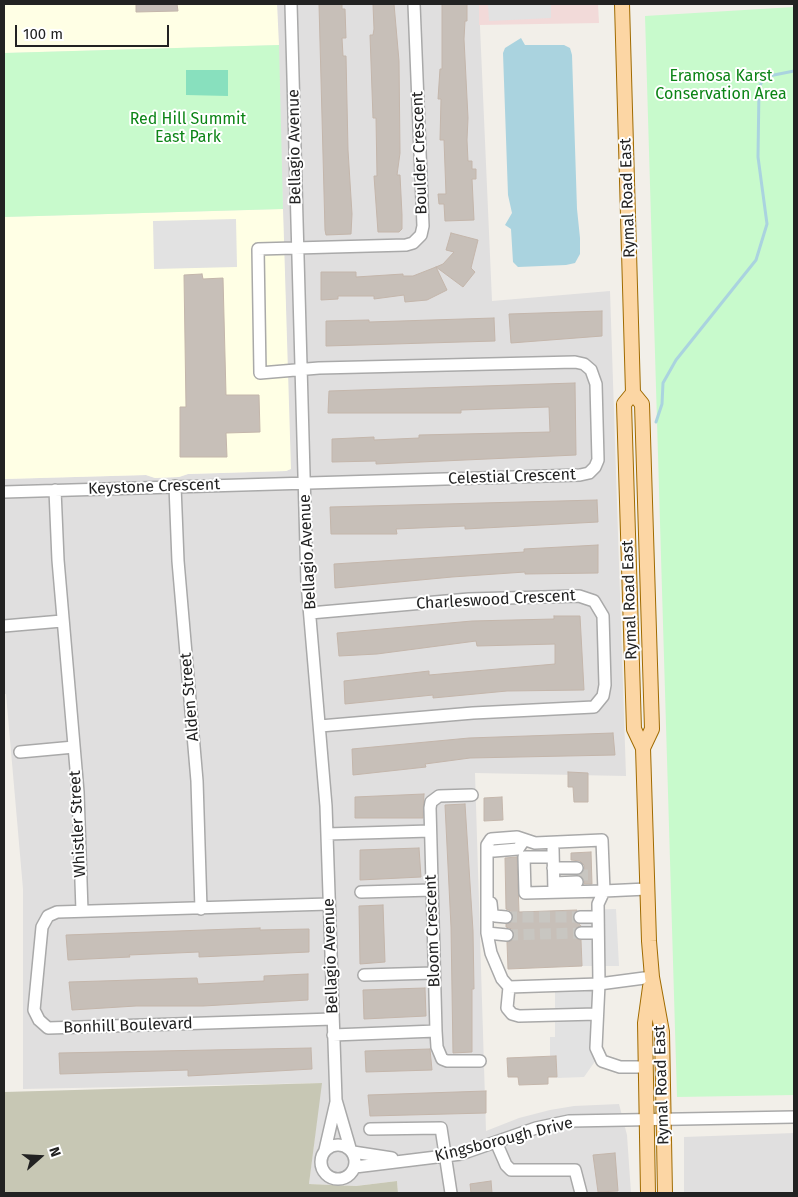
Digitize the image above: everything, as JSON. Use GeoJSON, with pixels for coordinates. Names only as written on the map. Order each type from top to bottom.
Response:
{"type":"FeatureCollection","features":[{"type":"Feature","properties":{"kind":"main road","name":"Rymal Road East"},"geometry":{"type":"LineString","coordinates":[[622,4],[633,393],[642,404],[652,729],[643,748],[647,889],[652,977],[662,1032],[665,1193]]}},
{"type":"Feature","properties":{"kind":"main road","name":"Rymal Road East"},"geometry":{"type":"LineString","coordinates":[[648,1193],[645,1023],[652,977]]}},
{"type":"Feature","properties":{"kind":"street","name":"Bellagio Avenue"},"geometry":{"type":"LineString","coordinates":[[291,4],[300,371],[310,613],[328,834],[336,1100],[351,1150]]}},
{"type":"Feature","properties":{"kind":"street","name":"Boulder Crescent"},"geometry":{"type":"LineString","coordinates":[[297,248],[406,245],[413,243],[421,235],[423,226],[414,4]]}},
{"type":"Feature","properties":{"kind":"street"},"geometry":{"type":"LineString","coordinates":[[297,248],[258,249],[260,373],[300,371]]}},
{"type":"Feature","properties":{"kind":"street","name":"Celestial Crescent"},"geometry":{"type":"LineString","coordinates":[[300,371],[575,362],[584,364],[591,370],[596,384],[598,460],[595,467],[589,472],[570,476],[304,483]]}},
{"type":"Feature","properties":{"kind":"street","name":"Keystone Crescent"},"geometry":{"type":"LineString","coordinates":[[4,492],[304,483]]}},
{"type":"Feature","properties":{"kind":"street","name":"Alden Street"},"geometry":{"type":"LineString","coordinates":[[175,486],[178,561],[198,781],[201,909]]}},
{"type":"Feature","properties":{"kind":"street","name":"Whistler Street"},"geometry":{"type":"LineString","coordinates":[[55,490],[62,621],[78,792],[82,911]]}},
{"type":"Feature","properties":{"kind":"street","name":"Charleswood Crescent"},"geometry":{"type":"LineString","coordinates":[[310,613],[469,599],[579,596],[594,601],[603,616],[605,685],[603,696],[594,708],[473,712],[320,726]]}},
{"type":"Feature","properties":{"kind":"street"},"geometry":{"type":"LineString","coordinates":[[4,626],[62,621]]}},
{"type":"Feature","properties":{"kind":"street"},"geometry":{"type":"LineString","coordinates":[[20,752],[74,747]]}},
{"type":"Feature","properties":{"kind":"street","name":"Bloom Crescent"},"geometry":{"type":"LineString","coordinates":[[472,795],[434,798],[430,808],[434,973],[437,1047],[442,1059],[447,1061],[480,1060]]}},
{"type":"Feature","properties":{"kind":"street"},"geometry":{"type":"LineString","coordinates":[[328,834],[430,831]]}},
{"type":"Feature","properties":{"kind":"street"},"geometry":{"type":"LineString","coordinates":[[535,843],[517,837],[491,839],[487,845],[487,933],[491,953],[502,979],[509,987],[508,1008],[512,1014],[519,1016],[597,1014]]}},
{"type":"Feature","properties":{"kind":"street"},"geometry":{"type":"LineString","coordinates":[[506,917],[495,916],[492,913],[490,894],[494,851],[502,844],[602,840],[598,877],[599,984],[596,1048],[602,1061],[620,1067],[646,1067]]}},
{"type":"Feature","properties":{"kind":"street"},"geometry":{"type":"LineString","coordinates":[[553,842],[554,875]]}},
{"type":"Feature","properties":{"kind":"street"},"geometry":{"type":"LineString","coordinates":[[554,875],[598,877],[647,889]]}},
{"type":"Feature","properties":{"kind":"street"},"geometry":{"type":"LineString","coordinates":[[554,875],[577,875]]}},
{"type":"Feature","properties":{"kind":"street"},"geometry":{"type":"LineString","coordinates":[[361,892],[432,890]]}},
{"type":"Feature","properties":{"kind":"street"},"geometry":{"type":"LineString","coordinates":[[82,911],[329,904]]}},
{"type":"Feature","properties":{"kind":"street","name":"Bonhill Boulevard"},"geometry":{"type":"LineString","coordinates":[[82,911],[57,912],[48,916],[42,927],[34,1010],[39,1020],[48,1028],[333,1020]]}},
{"type":"Feature","properties":{"kind":"street"},"geometry":{"type":"LineString","coordinates":[[580,917],[598,917]]}},
{"type":"Feature","properties":{"kind":"street"},"geometry":{"type":"LineString","coordinates":[[487,933],[507,934]]}},
{"type":"Feature","properties":{"kind":"street"},"geometry":{"type":"LineString","coordinates":[[581,933],[598,934]]}},
{"type":"Feature","properties":{"kind":"street"},"geometry":{"type":"LineString","coordinates":[[364,975],[434,973]]}},
{"type":"Feature","properties":{"kind":"street"},"geometry":{"type":"LineString","coordinates":[[509,987],[599,984],[652,977]]}},
{"type":"Feature","properties":{"kind":"street"},"geometry":{"type":"LineString","coordinates":[[333,1035],[436,1031]]}},
{"type":"Feature","properties":{"kind":"street","name":"Bellagio Avenue"},"geometry":{"type":"LineString","coordinates":[[325,1150],[336,1100]]}},
{"type":"Feature","properties":{"kind":"street","name":"Kingsborough Drive"},"geometry":{"type":"LineString","coordinates":[[355,1167],[404,1160],[446,1157],[536,1128],[569,1121],[794,1117]]}},
{"type":"Feature","properties":{"kind":"street"},"geometry":{"type":"LineString","coordinates":[[370,1129],[441,1128],[451,1193]]}},
{"type":"Feature","properties":{"kind":"street"},"geometry":{"type":"LineString","coordinates":[[496,1142],[506,1165],[511,1170],[575,1170],[581,1193]]}},
{"type":"Feature","properties":{"kind":"street"},"geometry":{"type":"LineString","coordinates":[[340,1144],[351,1150],[355,1167],[343,1178],[338,1179],[328,1175],[321,1161],[325,1150],[340,1144]]}},
{"type":"Feature","properties":{"kind":"street","name":"Kingsborough Drive"},"geometry":{"type":"LineString","coordinates":[[351,1150],[404,1160]]}},
{"type":"Feature","properties":{"kind":"shaded area"},"geometry":{"type":"Polygon","coordinates":[[[4,4],[277,4],[279,45],[4,53],[4,4]]]}},
{"type":"Feature","properties":{"kind":"shaded area"},"geometry":{"type":"Polygon","coordinates":[[[277,4],[479,4],[492,301],[610,291],[626,776],[475,773],[486,1131],[519,1118],[550,1110],[574,1106],[619,1104],[627,1135],[631,1193],[398,1193],[397,1181],[356,1186],[309,1184],[321,1083],[23,1089],[23,889],[6,694],[4,694],[4,479],[146,475],[155,478],[179,477],[188,474],[286,471],[290,469],[277,4]]]}},
{"type":"Feature","properties":{"kind":"shaded area"},"geometry":{"type":"Polygon","coordinates":[[[479,4],[598,4],[599,23],[479,25],[479,4]]]}},
{"type":"Feature","properties":{"kind":"shaded area"},"geometry":{"type":"Polygon","coordinates":[[[488,4],[551,4],[551,18],[489,21],[488,4]]]}},
{"type":"Feature","properties":{"kind":"shaded area"},"geometry":{"type":"Polygon","coordinates":[[[283,209],[291,469],[286,471],[188,474],[179,477],[155,478],[146,475],[4,479],[4,217],[283,209]]]}},
{"type":"Feature","properties":{"kind":"shaded area"},"geometry":{"type":"Polygon","coordinates":[[[236,219],[237,267],[154,269],[153,221],[236,219]]]}},
{"type":"Feature","properties":{"kind":"shaded area"},"geometry":{"type":"Polygon","coordinates":[[[616,909],[619,966],[582,966],[580,910],[616,909]]]}},
{"type":"Feature","properties":{"kind":"shaded area"},"geometry":{"type":"Polygon","coordinates":[[[555,979],[601,980],[603,1050],[584,1077],[557,1078],[556,1056],[550,1056],[550,1037],[555,1037],[555,979]]]}},
{"type":"Feature","properties":{"kind":"shaded area"},"geometry":{"type":"Polygon","coordinates":[[[322,1083],[309,1184],[356,1186],[397,1181],[398,1193],[4,1193],[4,1092],[322,1083]]]}},
{"type":"Feature","properties":{"kind":"shaded area"},"geometry":{"type":"Polygon","coordinates":[[[794,1133],[794,1193],[684,1193],[684,1137],[794,1133]]]}},
{"type":"Feature","properties":{"kind":"green space","name":"Eramosa Karst Conservation Area"},"geometry":{"type":"Polygon","coordinates":[[[794,7],[794,1095],[677,1097],[645,16],[794,7]]]}},
{"type":"Feature","properties":{"kind":"green space","name":"Red Hill Summit East Park"},"geometry":{"type":"Polygon","coordinates":[[[279,45],[283,209],[4,217],[4,53],[279,45]]]}},
{"type":"Feature","properties":{"kind":"green space"},"geometry":{"type":"Polygon","coordinates":[[[186,70],[228,70],[228,96],[186,95],[186,70]]]}},
{"type":"Feature","properties":{"kind":"water"},"geometry":{"type":"Polygon","coordinates":[[[521,38],[525,45],[564,45],[570,48],[572,55],[580,254],[575,263],[566,265],[518,267],[513,262],[511,229],[505,225],[512,213],[508,195],[503,53],[505,48],[521,38]]]}},
{"type":"Feature","properties":{"kind":"building"},"geometry":{"type":"Polygon","coordinates":[[[136,4],[177,4],[178,11],[136,12],[136,4]]]}},
{"type":"Feature","properties":{"kind":"building"},"geometry":{"type":"Polygon","coordinates":[[[319,4],[342,4],[342,9],[345,9],[346,38],[342,38],[343,56],[346,56],[348,150],[352,214],[351,234],[326,235],[325,230],[319,4]]]}},
{"type":"Feature","properties":{"kind":"building"},"geometry":{"type":"Polygon","coordinates":[[[373,4],[394,4],[399,61],[400,153],[397,175],[400,175],[402,229],[399,232],[378,232],[374,176],[377,176],[376,118],[373,118],[370,35],[373,35],[374,29],[373,4]]]}},
{"type":"Feature","properties":{"kind":"building"},"geometry":{"type":"Polygon","coordinates":[[[442,4],[467,4],[464,39],[468,118],[467,140],[468,161],[472,161],[472,169],[476,169],[476,179],[472,179],[474,220],[445,221],[444,204],[439,204],[438,194],[446,194],[444,140],[440,140],[441,99],[438,99],[440,69],[442,69],[442,4]]]}},
{"type":"Feature","properties":{"kind":"building"},"geometry":{"type":"Polygon","coordinates":[[[451,233],[478,240],[471,268],[475,272],[463,287],[436,267],[443,264],[454,252],[446,250],[451,233]]]}},
{"type":"Feature","properties":{"kind":"building"},"geometry":{"type":"Polygon","coordinates":[[[436,267],[447,290],[427,300],[405,302],[404,295],[374,299],[374,296],[338,296],[338,299],[321,300],[321,272],[356,272],[356,277],[403,274],[403,276],[413,276],[436,267]]]}},
{"type":"Feature","properties":{"kind":"building"},"geometry":{"type":"Polygon","coordinates":[[[202,274],[203,279],[223,278],[226,395],[259,395],[260,432],[226,433],[227,457],[180,457],[180,407],[186,407],[184,275],[202,274]]]}},
{"type":"Feature","properties":{"kind":"building"},"geometry":{"type":"Polygon","coordinates":[[[602,311],[602,336],[511,343],[509,314],[602,311]]]}},
{"type":"Feature","properties":{"kind":"building"},"geometry":{"type":"Polygon","coordinates":[[[494,318],[495,341],[326,346],[326,321],[369,320],[369,322],[494,318]]]}},
{"type":"Feature","properties":{"kind":"building"},"geometry":{"type":"Polygon","coordinates":[[[575,383],[576,455],[376,464],[376,461],[332,462],[332,439],[374,437],[374,440],[419,438],[419,435],[550,432],[549,407],[461,410],[461,413],[328,413],[329,391],[575,383]]]}},
{"type":"Feature","properties":{"kind":"building"},"geometry":{"type":"Polygon","coordinates":[[[597,500],[598,522],[465,529],[465,526],[396,529],[397,534],[331,534],[330,507],[597,500]]]}},
{"type":"Feature","properties":{"kind":"building"},"geometry":{"type":"Polygon","coordinates":[[[598,545],[598,573],[525,574],[525,572],[335,588],[334,564],[524,552],[524,549],[598,545]]]}},
{"type":"Feature","properties":{"kind":"building"},"geometry":{"type":"Polygon","coordinates":[[[554,616],[580,616],[584,690],[507,691],[433,698],[433,695],[345,704],[344,681],[429,671],[429,675],[555,664],[555,644],[477,646],[476,641],[377,654],[339,656],[337,633],[472,621],[554,619],[554,616]]]}},
{"type":"Feature","properties":{"kind":"building"},"geometry":{"type":"Polygon","coordinates":[[[613,733],[615,755],[470,758],[425,764],[426,767],[353,775],[352,749],[469,738],[613,733]]]}},
{"type":"Feature","properties":{"kind":"building"},"geometry":{"type":"Polygon","coordinates":[[[568,772],[588,773],[588,802],[574,802],[573,787],[568,787],[568,772]]]}},
{"type":"Feature","properties":{"kind":"building"},"geometry":{"type":"Polygon","coordinates":[[[424,794],[423,818],[355,818],[355,797],[424,794]]]}},
{"type":"Feature","properties":{"kind":"building"},"geometry":{"type":"Polygon","coordinates":[[[502,797],[503,820],[484,821],[484,798],[502,797]]]}},
{"type":"Feature","properties":{"kind":"building"},"geometry":{"type":"Polygon","coordinates":[[[465,804],[473,931],[472,1052],[453,1053],[451,927],[445,805],[465,804]]]}},
{"type":"Feature","properties":{"kind":"building"},"geometry":{"type":"Polygon","coordinates":[[[419,848],[421,877],[360,880],[360,850],[419,848]]]}},
{"type":"Feature","properties":{"kind":"building"},"geometry":{"type":"Polygon","coordinates":[[[591,852],[592,884],[584,884],[584,878],[579,875],[584,871],[584,865],[580,861],[571,860],[571,853],[591,852]]]}},
{"type":"Feature","properties":{"kind":"building"},"geometry":{"type":"Polygon","coordinates":[[[517,857],[519,912],[577,910],[573,917],[581,926],[575,929],[574,933],[577,939],[581,940],[582,966],[508,969],[507,942],[513,940],[514,935],[512,929],[506,927],[506,924],[512,922],[513,917],[511,911],[506,909],[505,858],[517,857]]]}},
{"type":"Feature","properties":{"kind":"building"},"geometry":{"type":"Polygon","coordinates":[[[383,905],[385,962],[360,964],[359,906],[383,905]]]}},
{"type":"Feature","properties":{"kind":"building"},"geometry":{"type":"Polygon","coordinates":[[[260,928],[260,930],[309,929],[309,952],[199,957],[199,952],[68,960],[66,935],[260,928]]]}},
{"type":"Feature","properties":{"kind":"building"},"geometry":{"type":"Polygon","coordinates":[[[308,974],[308,1000],[203,1006],[136,1006],[72,1010],[69,982],[197,978],[198,984],[264,981],[264,976],[308,974]]]}},
{"type":"Feature","properties":{"kind":"building"},"geometry":{"type":"Polygon","coordinates":[[[425,988],[426,1016],[364,1019],[363,990],[425,988]]]}},
{"type":"Feature","properties":{"kind":"building"},"geometry":{"type":"Polygon","coordinates":[[[311,1048],[312,1069],[188,1076],[188,1070],[60,1074],[59,1053],[311,1048]]]}},
{"type":"Feature","properties":{"kind":"building"},"geometry":{"type":"Polygon","coordinates":[[[430,1049],[432,1070],[366,1072],[365,1051],[430,1049]]]}},
{"type":"Feature","properties":{"kind":"building"},"geometry":{"type":"Polygon","coordinates":[[[556,1056],[557,1077],[548,1077],[548,1084],[519,1085],[518,1077],[508,1077],[507,1058],[556,1056]]]}},
{"type":"Feature","properties":{"kind":"building"},"geometry":{"type":"Polygon","coordinates":[[[486,1091],[486,1113],[370,1116],[368,1095],[486,1091]]]}},
{"type":"Feature","properties":{"kind":"building"},"geometry":{"type":"Polygon","coordinates":[[[615,1153],[618,1191],[598,1192],[593,1155],[615,1153]]]}},
{"type":"Feature","properties":{"kind":"building"},"geometry":{"type":"Polygon","coordinates":[[[491,1181],[492,1193],[471,1193],[470,1184],[491,1181]]]}},
{"type":"Feature","properties":{"kind":"waterway"},"geometry":{"type":"LineString","coordinates":[[656,422],[662,404],[663,383],[676,360],[756,260],[767,224],[758,157],[759,88],[764,77],[794,71]]}},
{"type":"Feature","properties":{"kind":"tunnel"},"geometry":{"type":"LineString","coordinates":[[577,875],[591,875]]}},
{"type":"Feature","properties":{"kind":"tunnel"},"geometry":{"type":"LineString","coordinates":[[506,917],[580,917]]}},
{"type":"Feature","properties":{"kind":"tunnel"},"geometry":{"type":"LineString","coordinates":[[507,935],[581,933]]}}]}
